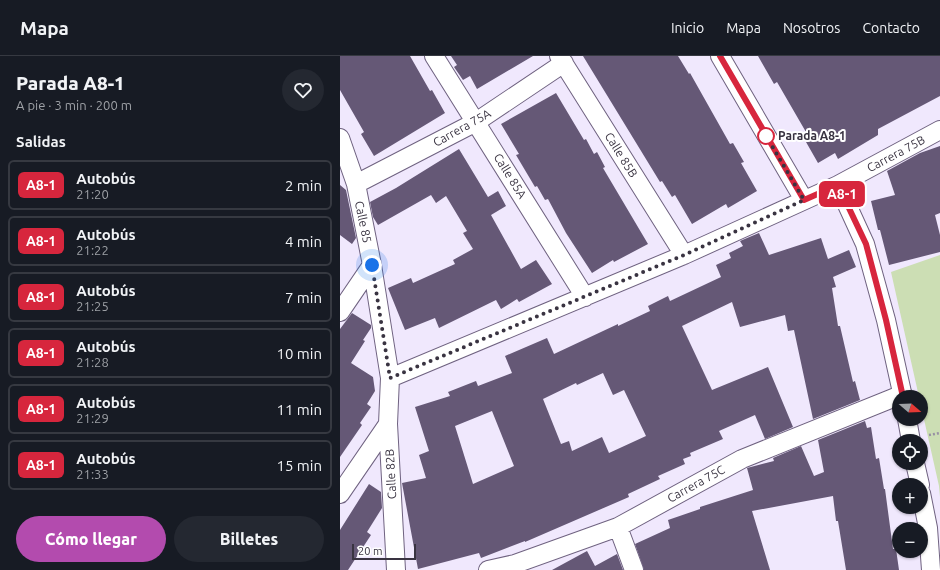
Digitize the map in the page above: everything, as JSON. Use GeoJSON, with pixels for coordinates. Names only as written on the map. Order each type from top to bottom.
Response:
{"type":"FeatureCollection","features":[{"type":"Feature","properties":{"kind":"street","name":"Calle 85A"},"geometry":{"type":"LineString","coordinates":[[434,56],[585,297]]}},
{"type":"Feature","properties":{"kind":"street"},"geometry":{"type":"LineString","coordinates":[[720,56],[804,200]]}},
{"type":"Feature","properties":{"kind":"street","name":"Carrera 75A"},"geometry":{"type":"LineString","coordinates":[[356,184],[476,122],[561,60]]}},
{"type":"Feature","properties":{"kind":"street","name":"Calle 85B"},"geometry":{"type":"LineString","coordinates":[[561,60],[684,255]]}},
{"type":"Feature","properties":{"kind":"street","name":"Carrera 75B"},"geometry":{"type":"LineString","coordinates":[[390,378],[684,255],[838,185],[940,130]]}},
{"type":"Feature","properties":{"kind":"street","name":"Calle 85"},"geometry":{"type":"LineString","coordinates":[[340,138],[356,184],[372,265],[390,378]]}},
{"type":"Feature","properties":{"kind":"street"},"geometry":{"type":"LineString","coordinates":[[838,185],[866,244],[886,320],[902,390]]}},
{"type":"Feature","properties":{"kind":"street"},"geometry":{"type":"LineString","coordinates":[[340,312],[372,265]]}},
{"type":"Feature","properties":{"kind":"street","name":"Calle 82B"},"geometry":{"type":"LineString","coordinates":[[390,378],[388,424],[396,570]]}},
{"type":"Feature","properties":{"kind":"street","name":"Carrera 75C"},"geometry":{"type":"LineString","coordinates":[[488,570],[515,564],[618,527],[742,459],[892,400]]}},
{"type":"Feature","properties":{"kind":"street"},"geometry":{"type":"LineString","coordinates":[[340,494],[388,424]]}},
{"type":"Feature","properties":{"kind":"street"},"geometry":{"type":"LineString","coordinates":[[925,514],[932,570]]}},
{"type":"Feature","properties":{"kind":"street"},"geometry":{"type":"LineString","coordinates":[[618,527],[634,570]]}},
{"type":"Feature","properties":{"kind":"green space"},"geometry":{"type":"Polygon","coordinates":[[[940,255],[940,497],[939,486],[926,426],[928,426],[928,390],[917,390],[891,272],[940,255]]]}},
{"type":"Feature","properties":{"kind":"building"},"geometry":{"type":"Polygon","coordinates":[[[340,56],[410,56],[430,91],[432,90],[445,113],[374,156],[361,134],[364,132],[340,90],[340,56]]]}},
{"type":"Feature","properties":{"kind":"building"},"geometry":{"type":"Polygon","coordinates":[[[451,56],[533,56],[477,89],[470,76],[463,80],[454,67],[457,65],[451,56]]]}},
{"type":"Feature","properties":{"kind":"building"},"geometry":{"type":"Polygon","coordinates":[[[583,56],[678,56],[689,74],[690,73],[730,144],[733,143],[744,162],[741,163],[757,191],[728,208],[726,204],[692,224],[675,195],[672,197],[662,181],[660,182],[583,56]]]}},
{"type":"Feature","properties":{"kind":"building"},"geometry":{"type":"Polygon","coordinates":[[[758,56],[940,56],[940,96],[878,129],[878,135],[838,159],[835,153],[818,163],[806,142],[810,139],[777,82],[774,84],[758,56]]]}},
{"type":"Feature","properties":{"kind":"building"},"geometry":{"type":"Polygon","coordinates":[[[556,93],[584,140],[586,139],[594,154],[597,152],[605,167],[603,168],[648,244],[614,262],[613,260],[592,273],[566,233],[548,199],[545,200],[537,186],[535,187],[516,155],[519,154],[501,124],[556,93]]]}},
{"type":"Feature","properties":{"kind":"building"},"geometry":{"type":"Polygon","coordinates":[[[940,146],[940,213],[935,215],[940,235],[940,252],[889,265],[871,201],[895,195],[887,171],[920,153],[940,146]]]}},
{"type":"Feature","properties":{"kind":"building"},"geometry":{"type":"Polygon","coordinates":[[[459,149],[488,197],[498,191],[506,206],[491,215],[521,269],[536,260],[552,284],[519,302],[517,299],[501,309],[496,300],[439,328],[435,318],[405,330],[388,288],[411,278],[413,283],[455,264],[453,260],[473,249],[463,233],[467,231],[446,196],[436,203],[431,195],[378,225],[373,217],[370,202],[396,188],[459,149]]]}},
{"type":"Feature","properties":{"kind":"building"},"geometry":{"type":"Polygon","coordinates":[[[340,185],[346,190],[356,238],[352,244],[340,235],[340,185]]]}},
{"type":"Feature","properties":{"kind":"building"},"geometry":{"type":"Polygon","coordinates":[[[759,233],[769,255],[821,238],[828,259],[849,250],[856,267],[833,277],[836,287],[832,288],[838,326],[840,326],[853,382],[855,381],[860,400],[813,419],[794,330],[788,331],[785,315],[740,327],[732,302],[682,326],[712,390],[768,367],[793,427],[765,439],[755,415],[719,431],[723,439],[690,453],[691,456],[683,459],[685,464],[658,476],[660,479],[628,494],[629,497],[525,542],[481,558],[479,553],[418,569],[402,483],[426,478],[419,455],[429,451],[415,407],[450,396],[448,392],[476,381],[478,386],[512,373],[505,356],[547,338],[554,354],[618,324],[618,326],[650,311],[648,306],[668,296],[670,301],[721,277],[716,265],[731,258],[729,253],[743,246],[740,241],[759,233]],[[603,373],[577,385],[576,383],[543,399],[561,444],[569,441],[572,451],[602,437],[609,453],[646,436],[624,390],[613,395],[603,373]],[[492,411],[455,426],[473,484],[514,466],[492,411]]]}},
{"type":"Feature","properties":{"kind":"building"},"geometry":{"type":"Polygon","coordinates":[[[352,313],[371,325],[371,328],[363,340],[365,341],[351,363],[373,377],[375,391],[367,404],[371,407],[360,423],[362,425],[340,457],[340,329],[352,313]]]}},
{"type":"Feature","properties":{"kind":"building"},"geometry":{"type":"Polygon","coordinates":[[[865,421],[867,428],[871,427],[876,459],[879,458],[885,489],[892,542],[892,558],[897,558],[899,570],[846,570],[838,521],[836,521],[833,496],[752,511],[770,570],[644,570],[635,544],[670,528],[668,520],[700,509],[700,507],[753,490],[747,468],[774,461],[773,458],[801,446],[814,476],[824,472],[818,440],[865,421]]]}},
{"type":"Feature","properties":{"kind":"building"},"geometry":{"type":"Polygon","coordinates":[[[369,484],[381,492],[382,508],[367,532],[371,535],[348,570],[340,570],[340,530],[369,484]]]}},
{"type":"Feature","properties":{"kind":"building"},"geometry":{"type":"Polygon","coordinates":[[[587,551],[595,566],[617,554],[623,570],[552,570],[587,551]]]}},
{"type":"Feature","properties":{"kind":"bus line","name":"A8-1"},"geometry":{"type":"LineString","coordinates":[[720,56],[804,200],[838,185],[866,244],[886,320],[901,390]]}},
{"type":"Feature","properties":{"kind":"place","name":"Parada A8-1"},"geometry":{"type":"Point","coordinates":[766,136]}},
{"type":"Feature","properties":{"kind":"route"},"geometry":{"type":"LineString","coordinates":[[372,265],[390,378],[684,255],[804,200],[765,134],[766,136]]}}]}
